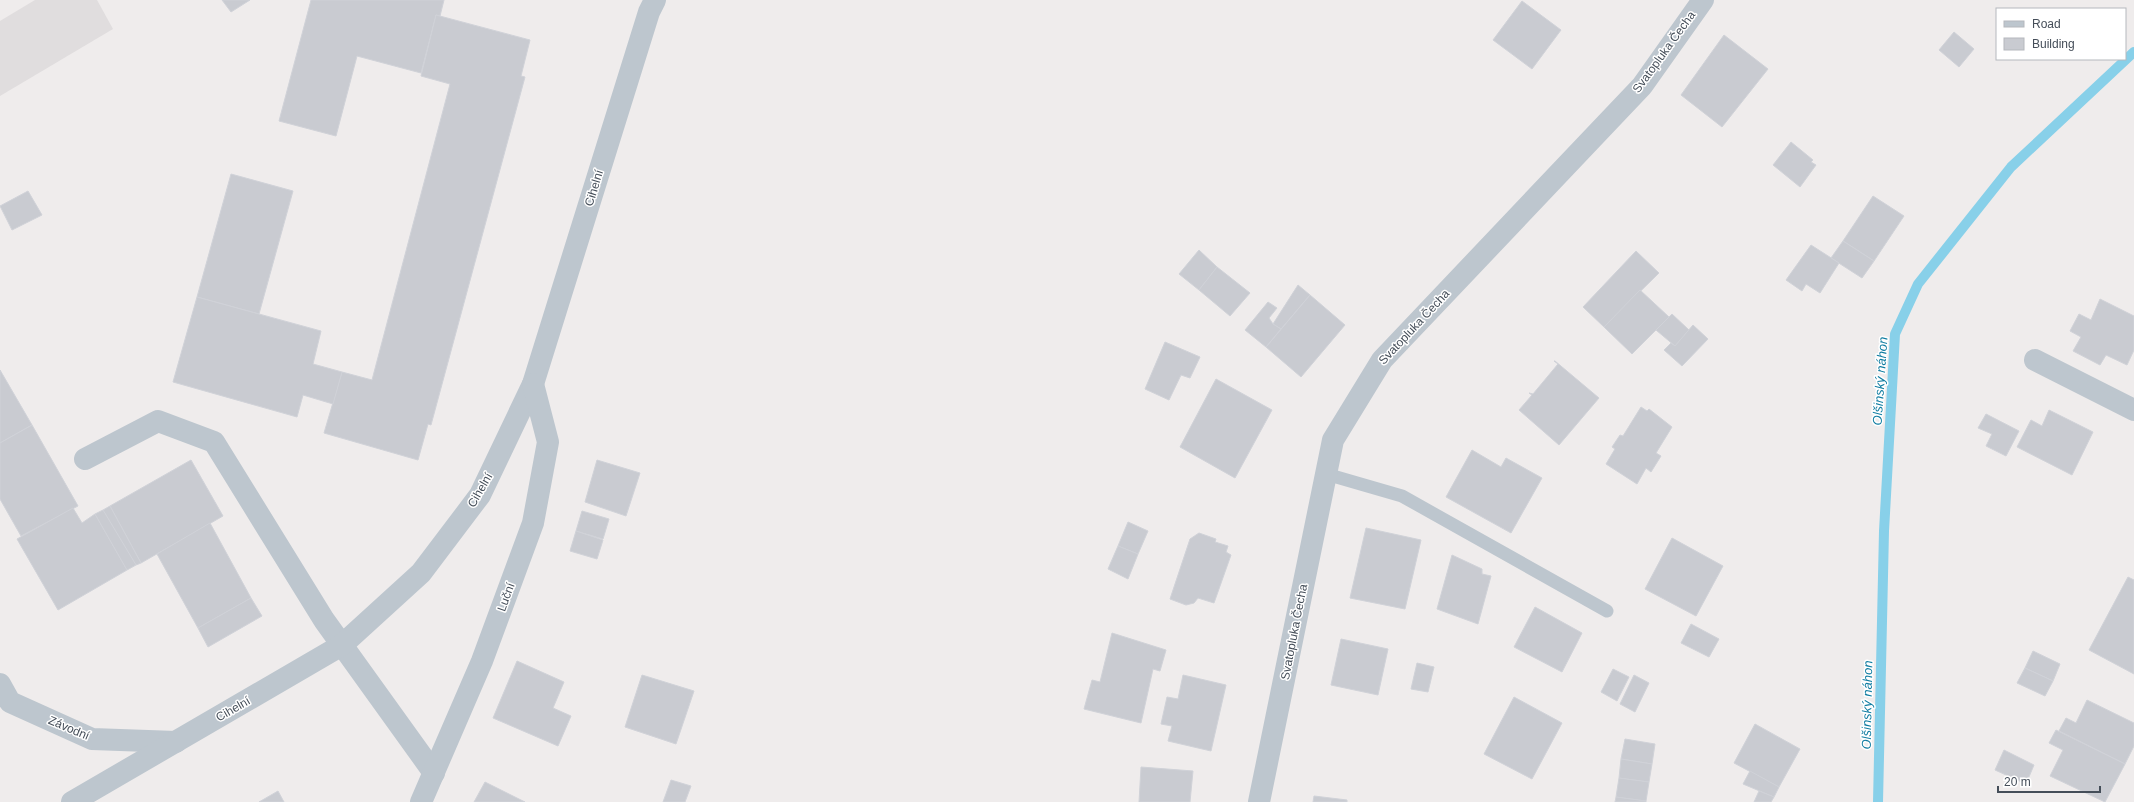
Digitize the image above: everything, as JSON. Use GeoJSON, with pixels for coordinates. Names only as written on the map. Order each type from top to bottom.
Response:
{"type":"FeatureCollection","features":[{"type":"Feature","properties":{"kind":"street","name":"Cihelní"},"geometry":{"type":"LineString","coordinates":[[72,802],[342,645],[421,574],[480,495],[533,384],[649,12],[655,0]]}},
{"type":"Feature","properties":{"kind":"street","name":"Svatopluka Čecha"},"geometry":{"type":"LineString","coordinates":[[1259,802],[1333,440],[1382,360],[1642,86],[1703,0]]}},
{"type":"Feature","properties":{"kind":"street"},"geometry":{"type":"LineString","coordinates":[[2035,360],[2134,410]]}},
{"type":"Feature","properties":{"kind":"street","name":"Luční"},"geometry":{"type":"LineString","coordinates":[[421,802],[482,661],[533,523],[548,442],[533,384]]}},
{"type":"Feature","properties":{"kind":"street"},"geometry":{"type":"LineString","coordinates":[[85,459],[158,421],[214,442],[324,620],[434,773]]}},
{"type":"Feature","properties":{"kind":"street","name":"Závodní"},"geometry":{"type":"LineString","coordinates":[[0,684],[10,702],[92,739],[176,742]]}},
{"type":"Feature","properties":{"kind":"lane"},"geometry":{"type":"LineString","coordinates":[[1326,474],[1402,496],[1607,611]]}},
{"type":"Feature","properties":{"kind":"shaded area"},"geometry":{"type":"Polygon","coordinates":[[[35,0],[97,0],[113,29],[0,96],[0,21],[35,0]]]}},
{"type":"Feature","properties":{"kind":"building"},"geometry":{"type":"Polygon","coordinates":[[[222,0],[250,0],[231,12],[222,0]]]}},
{"type":"Feature","properties":{"kind":"building"},"geometry":{"type":"Polygon","coordinates":[[[311,0],[444,0],[440,16],[436,15],[421,73],[357,56],[336,136],[279,121],[311,0]]]}},
{"type":"Feature","properties":{"kind":"building"},"geometry":{"type":"Polygon","coordinates":[[[1522,1],[1561,30],[1532,69],[1493,40],[1522,1]]]}},
{"type":"Feature","properties":{"kind":"building"},"geometry":{"type":"Polygon","coordinates":[[[436,15],[530,40],[521,76],[525,77],[431,425],[428,424],[418,460],[324,433],[342,372],[372,380],[450,84],[421,76],[436,15]]]}},
{"type":"Feature","properties":{"kind":"building"},"geometry":{"type":"Polygon","coordinates":[[[1954,32],[1974,49],[1959,67],[1939,50],[1954,32]]]}},
{"type":"Feature","properties":{"kind":"building"},"geometry":{"type":"Polygon","coordinates":[[[1724,35],[1768,69],[1722,127],[1681,95],[1724,35]]]}},
{"type":"Feature","properties":{"kind":"building"},"geometry":{"type":"Polygon","coordinates":[[[1791,142],[1813,160],[1811,162],[1816,165],[1800,187],[1773,165],[1791,142]]]}},
{"type":"Feature","properties":{"kind":"building"},"geometry":{"type":"Polygon","coordinates":[[[231,174],[293,191],[259,314],[197,297],[231,174]]]}},
{"type":"Feature","properties":{"kind":"building"},"geometry":{"type":"Polygon","coordinates":[[[28,191],[42,215],[12,230],[0,206],[28,191]]]}},
{"type":"Feature","properties":{"kind":"building"},"geometry":{"type":"Polygon","coordinates":[[[1873,196],[1904,216],[1874,261],[1843,241],[1873,196]]]}},
{"type":"Feature","properties":{"kind":"building"},"geometry":{"type":"Polygon","coordinates":[[[1843,241],[1874,261],[1862,278],[1831,258],[1843,241]]]}},
{"type":"Feature","properties":{"kind":"building"},"geometry":{"type":"Polygon","coordinates":[[[1811,245],[1839,263],[1820,293],[1806,284],[1802,291],[1786,280],[1811,245]]]}},
{"type":"Feature","properties":{"kind":"building"},"geometry":{"type":"Polygon","coordinates":[[[1199,250],[1217,267],[1199,290],[1179,274],[1199,250]]]}},
{"type":"Feature","properties":{"kind":"building"},"geometry":{"type":"Polygon","coordinates":[[[1636,251],[1659,273],[1604,327],[1583,307],[1636,251]]]}},
{"type":"Feature","properties":{"kind":"building"},"geometry":{"type":"Polygon","coordinates":[[[1217,267],[1250,293],[1230,316],[1199,290],[1217,267]]]}},
{"type":"Feature","properties":{"kind":"building"},"geometry":{"type":"Polygon","coordinates":[[[1298,285],[1310,295],[1281,329],[1273,324],[1298,285]]]}},
{"type":"Feature","properties":{"kind":"building"},"geometry":{"type":"Polygon","coordinates":[[[1640,290],[1669,317],[1632,354],[1604,327],[1640,290]]]}},
{"type":"Feature","properties":{"kind":"building"},"geometry":{"type":"Polygon","coordinates":[[[1310,295],[1345,325],[1301,377],[1266,347],[1310,295]]]}},
{"type":"Feature","properties":{"kind":"building"},"geometry":{"type":"Polygon","coordinates":[[[197,297],[321,331],[313,364],[342,372],[333,404],[303,395],[297,417],[173,382],[197,297]]]}},
{"type":"Feature","properties":{"kind":"building"},"geometry":{"type":"Polygon","coordinates":[[[2100,299],[2134,316],[2134,350],[2127,365],[2106,355],[2100,365],[2073,351],[2081,337],[2070,331],[2079,314],[2091,320],[2100,299]]]}},
{"type":"Feature","properties":{"kind":"building"},"geometry":{"type":"Polygon","coordinates":[[[1268,302],[1277,308],[1269,318],[1273,324],[1281,329],[1266,347],[1245,330],[1268,302]]]}},
{"type":"Feature","properties":{"kind":"building"},"geometry":{"type":"Polygon","coordinates":[[[1672,314],[1689,330],[1675,346],[1656,330],[1672,314]]]}},
{"type":"Feature","properties":{"kind":"building"},"geometry":{"type":"Polygon","coordinates":[[[1693,325],[1708,339],[1682,366],[1664,350],[1671,343],[1675,346],[1693,325]]]}},
{"type":"Feature","properties":{"kind":"building"},"geometry":{"type":"Polygon","coordinates":[[[1165,342],[1200,357],[1190,378],[1181,375],[1169,400],[1145,389],[1165,342]]]}},
{"type":"Feature","properties":{"kind":"building"},"geometry":{"type":"Polygon","coordinates":[[[1555,361],[1599,398],[1559,445],[1519,410],[1532,395],[1529,393],[1533,394],[1558,364],[1555,361]]]}},
{"type":"Feature","properties":{"kind":"building"},"geometry":{"type":"Polygon","coordinates":[[[0,370],[32,425],[0,443],[0,370]]]}},
{"type":"Feature","properties":{"kind":"building"},"geometry":{"type":"Polygon","coordinates":[[[1216,379],[1272,410],[1235,478],[1180,447],[1216,379]]]}},
{"type":"Feature","properties":{"kind":"building"},"geometry":{"type":"Polygon","coordinates":[[[1641,407],[1647,411],[1649,409],[1672,427],[1656,453],[1661,456],[1651,472],[1646,468],[1637,484],[1606,464],[1615,449],[1612,447],[1620,435],[1623,436],[1641,407]]]}},
{"type":"Feature","properties":{"kind":"building"},"geometry":{"type":"Polygon","coordinates":[[[2049,410],[2093,432],[2072,475],[2017,447],[2031,420],[2042,426],[2049,410]]]}},
{"type":"Feature","properties":{"kind":"building"},"geometry":{"type":"Polygon","coordinates":[[[1986,414],[2019,431],[2006,456],[1986,446],[1992,434],[1978,428],[1986,414]]]}},
{"type":"Feature","properties":{"kind":"building"},"geometry":{"type":"Polygon","coordinates":[[[32,425],[78,506],[21,536],[0,499],[0,443],[32,425]]]}},
{"type":"Feature","properties":{"kind":"building"},"geometry":{"type":"Polygon","coordinates":[[[1472,450],[1501,467],[1506,458],[1542,478],[1511,533],[1446,497],[1472,450]]]}},
{"type":"Feature","properties":{"kind":"building"},"geometry":{"type":"Polygon","coordinates":[[[191,460],[223,516],[141,563],[110,506],[191,460]]]}},
{"type":"Feature","properties":{"kind":"building"},"geometry":{"type":"Polygon","coordinates":[[[597,460],[640,473],[626,516],[585,502],[597,460]]]}},
{"type":"Feature","properties":{"kind":"building"},"geometry":{"type":"Polygon","coordinates":[[[110,506],[141,563],[136,565],[103,510],[110,506]]]}},
{"type":"Feature","properties":{"kind":"building"},"geometry":{"type":"Polygon","coordinates":[[[73,508],[82,523],[95,514],[127,570],[58,610],[17,539],[73,508]]]}},
{"type":"Feature","properties":{"kind":"building"},"geometry":{"type":"Polygon","coordinates":[[[103,510],[136,565],[127,570],[95,514],[103,510]]]}},
{"type":"Feature","properties":{"kind":"building"},"geometry":{"type":"Polygon","coordinates":[[[582,511],[609,519],[603,539],[576,531],[582,511]]]}},
{"type":"Feature","properties":{"kind":"building"},"geometry":{"type":"Polygon","coordinates":[[[1128,522],[1148,531],[1138,554],[1118,546],[1128,522]]]}},
{"type":"Feature","properties":{"kind":"building"},"geometry":{"type":"Polygon","coordinates":[[[210,523],[251,598],[198,628],[157,554],[210,523]]]}},
{"type":"Feature","properties":{"kind":"building"},"geometry":{"type":"Polygon","coordinates":[[[1366,528],[1421,540],[1405,609],[1350,598],[1366,528]]]}},
{"type":"Feature","properties":{"kind":"building"},"geometry":{"type":"Polygon","coordinates":[[[576,531],[603,540],[597,559],[570,551],[576,531]]]}},
{"type":"Feature","properties":{"kind":"building"},"geometry":{"type":"Polygon","coordinates":[[[1199,533],[1216,539],[1215,542],[1228,546],[1226,552],[1231,555],[1214,603],[1198,598],[1194,603],[1186,605],[1170,599],[1190,539],[1199,533]]]}},
{"type":"Feature","properties":{"kind":"building"},"geometry":{"type":"Polygon","coordinates":[[[1672,538],[1723,566],[1696,616],[1645,589],[1672,538]]]}},
{"type":"Feature","properties":{"kind":"building"},"geometry":{"type":"Polygon","coordinates":[[[1118,546],[1138,554],[1128,579],[1108,569],[1118,546]]]}},
{"type":"Feature","properties":{"kind":"building"},"geometry":{"type":"Polygon","coordinates":[[[1452,555],[1482,569],[1482,574],[1491,576],[1478,624],[1437,609],[1452,555]]]}},
{"type":"Feature","properties":{"kind":"building"},"geometry":{"type":"Polygon","coordinates":[[[2128,577],[2134,580],[2134,674],[2089,650],[2128,577]]]}},
{"type":"Feature","properties":{"kind":"building"},"geometry":{"type":"Polygon","coordinates":[[[251,598],[262,616],[208,647],[198,628],[251,598]]]}},
{"type":"Feature","properties":{"kind":"building"},"geometry":{"type":"Polygon","coordinates":[[[1535,607],[1582,633],[1562,672],[1514,647],[1535,607]]]}},
{"type":"Feature","properties":{"kind":"building"},"geometry":{"type":"Polygon","coordinates":[[[1691,624],[1719,639],[1709,657],[1681,643],[1691,624]]]}},
{"type":"Feature","properties":{"kind":"building"},"geometry":{"type":"Polygon","coordinates":[[[1112,633],[1166,650],[1160,671],[1153,669],[1141,723],[1084,709],[1092,680],[1100,682],[1112,633]]]}},
{"type":"Feature","properties":{"kind":"building"},"geometry":{"type":"Polygon","coordinates":[[[1341,639],[1388,649],[1378,695],[1331,685],[1341,639]]]}},
{"type":"Feature","properties":{"kind":"building"},"geometry":{"type":"Polygon","coordinates":[[[2033,651],[2060,664],[2053,681],[2025,668],[2033,651]]]}},
{"type":"Feature","properties":{"kind":"building"},"geometry":{"type":"Polygon","coordinates":[[[517,661],[564,682],[553,708],[571,716],[558,746],[493,718],[517,661]]]}},
{"type":"Feature","properties":{"kind":"building"},"geometry":{"type":"Polygon","coordinates":[[[1417,663],[1434,667],[1428,692],[1411,689],[1417,663]]]}},
{"type":"Feature","properties":{"kind":"building"},"geometry":{"type":"Polygon","coordinates":[[[2025,668],[2053,681],[2045,696],[2017,683],[2025,668]]]}},
{"type":"Feature","properties":{"kind":"building"},"geometry":{"type":"Polygon","coordinates":[[[1613,669],[1629,677],[1617,701],[1601,692],[1613,669]]]}},
{"type":"Feature","properties":{"kind":"building"},"geometry":{"type":"Polygon","coordinates":[[[642,675],[694,691],[676,744],[625,727],[642,675]]]}},
{"type":"Feature","properties":{"kind":"building"},"geometry":{"type":"Polygon","coordinates":[[[1183,675],[1226,685],[1211,751],[1168,741],[1172,726],[1161,724],[1167,697],[1178,699],[1183,675]]]}},
{"type":"Feature","properties":{"kind":"building"},"geometry":{"type":"Polygon","coordinates":[[[1634,675],[1649,683],[1635,712],[1620,704],[1634,675]]]}},
{"type":"Feature","properties":{"kind":"building"},"geometry":{"type":"Polygon","coordinates":[[[1514,697],[1562,723],[1532,779],[1484,754],[1514,697]]]}},
{"type":"Feature","properties":{"kind":"building"},"geometry":{"type":"Polygon","coordinates":[[[2087,700],[2134,723],[2134,746],[2125,764],[2059,731],[2066,718],[2076,723],[2087,700]]]}},
{"type":"Feature","properties":{"kind":"building"},"geometry":{"type":"Polygon","coordinates":[[[1755,724],[1800,749],[1779,787],[1734,763],[1755,724]]]}},
{"type":"Feature","properties":{"kind":"building"},"geometry":{"type":"Polygon","coordinates":[[[2056,730],[2125,764],[2105,802],[2050,776],[2063,750],[2049,743],[2056,730]]]}},
{"type":"Feature","properties":{"kind":"building"},"geometry":{"type":"Polygon","coordinates":[[[1625,739],[1655,744],[1652,764],[1621,759],[1625,739]]]}},
{"type":"Feature","properties":{"kind":"building"},"geometry":{"type":"Polygon","coordinates":[[[2004,750],[2034,765],[2026,784],[1995,770],[2004,750]]]}},
{"type":"Feature","properties":{"kind":"building"},"geometry":{"type":"Polygon","coordinates":[[[1621,759],[1652,764],[1649,782],[1619,778],[1621,759]]]}},
{"type":"Feature","properties":{"kind":"building"},"geometry":{"type":"Polygon","coordinates":[[[1141,767],[1193,771],[1190,802],[1139,802],[1141,767]]]}},
{"type":"Feature","properties":{"kind":"building"},"geometry":{"type":"Polygon","coordinates":[[[1750,771],[1779,787],[1774,797],[1743,784],[1750,771]]]}},
{"type":"Feature","properties":{"kind":"building"},"geometry":{"type":"Polygon","coordinates":[[[1619,778],[1649,782],[1646,801],[1616,797],[1619,778]]]}},
{"type":"Feature","properties":{"kind":"building"},"geometry":{"type":"Polygon","coordinates":[[[671,780],[691,786],[685,802],[663,802],[671,780]]]}},
{"type":"Feature","properties":{"kind":"building"},"geometry":{"type":"Polygon","coordinates":[[[485,782],[525,802],[474,802],[485,782]]]}},
{"type":"Feature","properties":{"kind":"building"},"geometry":{"type":"Polygon","coordinates":[[[278,791],[284,802],[259,802],[278,791]]]}},
{"type":"Feature","properties":{"kind":"building"},"geometry":{"type":"Polygon","coordinates":[[[1759,791],[1774,797],[1771,802],[1754,802],[1759,791]]]}},
{"type":"Feature","properties":{"kind":"building"},"geometry":{"type":"Polygon","coordinates":[[[1314,796],[1347,800],[1347,802],[1313,802],[1314,796]]]}},
{"type":"Feature","properties":{"kind":"building"},"geometry":{"type":"Polygon","coordinates":[[[1616,797],[1646,801],[1646,802],[1615,802],[1616,797]]]}},
{"type":"Feature","properties":{"kind":"waterway","name":"Olšinský náhon"},"geometry":{"type":"LineString","coordinates":[[2126,59],[2134,52]]}},
{"type":"Feature","properties":{"kind":"waterway","name":"Olšinský náhon"},"geometry":{"type":"LineString","coordinates":[[1878,802],[1884,531],[1895,334],[1918,284],[2011,167],[2125,60]]}}]}
